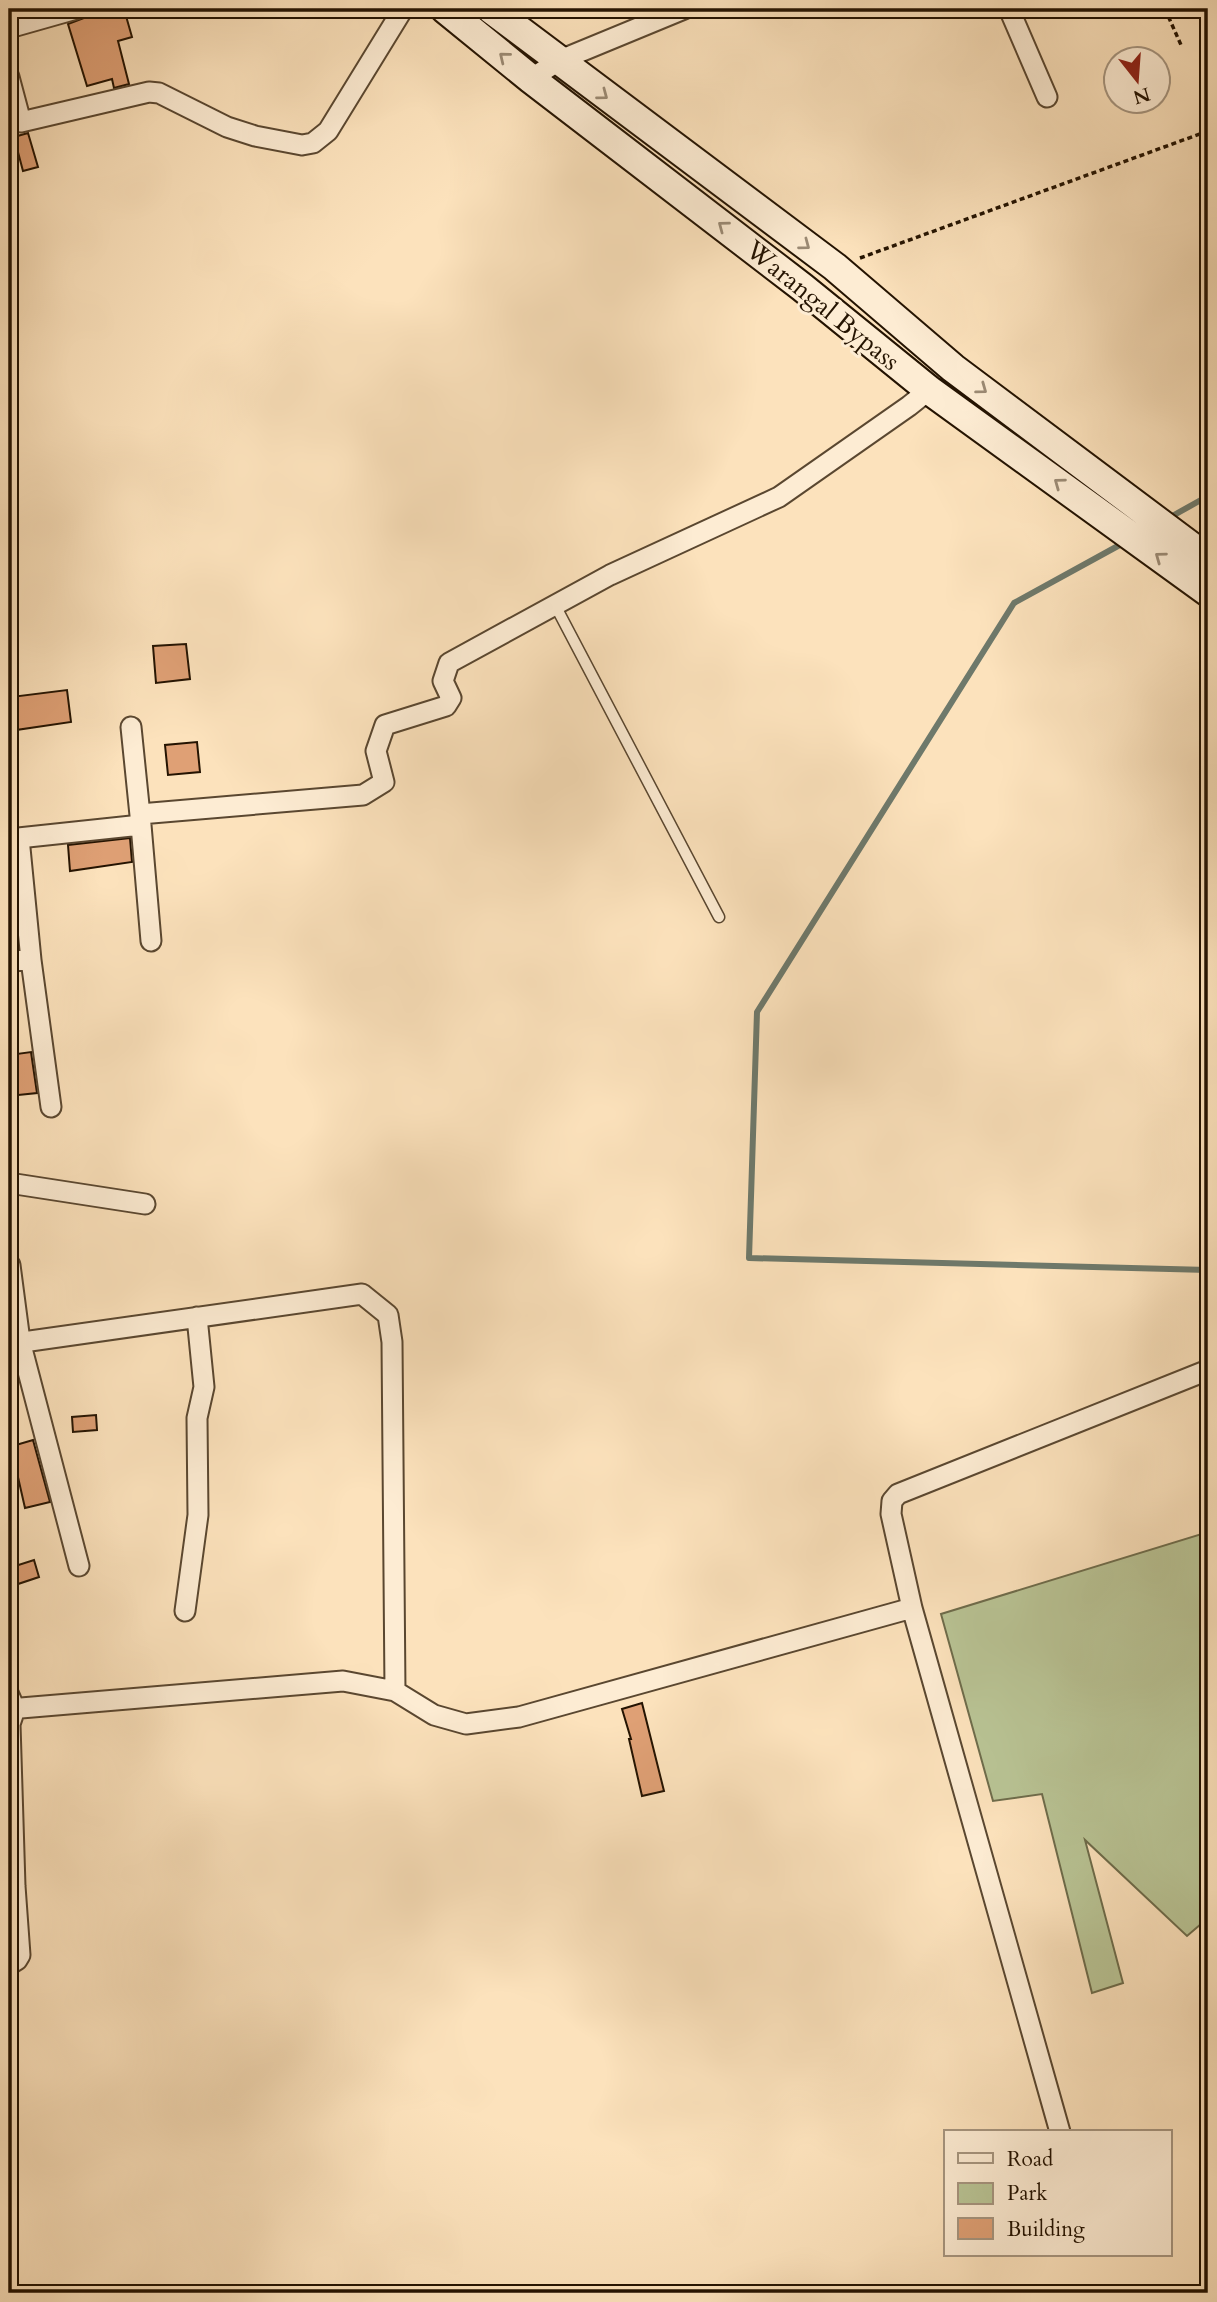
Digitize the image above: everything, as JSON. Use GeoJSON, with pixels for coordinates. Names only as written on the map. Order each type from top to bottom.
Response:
{"type":"FeatureCollection","features":[{"type":"Feature","properties":{"kind":"main road","name":"Warangal Bypass"},"geometry":{"type":"LineString","coordinates":[[445,9],[531,79],[802,287],[929,390],[1207,591]]}},
{"type":"Feature","properties":{"kind":"main road","name":"Warangal Bypass"},"geometry":{"type":"LineString","coordinates":[[491,9],[835,267],[953,368],[1208,559]]}},
{"type":"Feature","properties":{"kind":"street"},"geometry":{"type":"LineString","coordinates":[[9,28],[76,9]]}},
{"type":"Feature","properties":{"kind":"street"},"geometry":{"type":"LineString","coordinates":[[9,76],[15,124],[149,92],[159,93],[227,127],[255,136],[302,145],[313,143],[328,131],[403,9]]}},
{"type":"Feature","properties":{"kind":"street"},"geometry":{"type":"LineString","coordinates":[[531,79],[558,61],[684,9]]}},
{"type":"Feature","properties":{"kind":"street"},"geometry":{"type":"LineString","coordinates":[[1010,9],[1047,97]]}},
{"type":"Feature","properties":{"kind":"street"},"geometry":{"type":"LineString","coordinates":[[51,1107],[14,838],[141,820],[363,795],[384,782],[376,751],[385,724],[446,706],[451,698],[443,681],[449,663],[610,575],[779,497],[929,390]]}},
{"type":"Feature","properties":{"kind":"street"},"geometry":{"type":"LineString","coordinates":[[131,727],[151,941]]}},
{"type":"Feature","properties":{"kind":"street"},"geometry":{"type":"LineString","coordinates":[[9,961],[31,960]]}},
{"type":"Feature","properties":{"kind":"street"},"geometry":{"type":"LineString","coordinates":[[9,1183],[145,1203]]}},
{"type":"Feature","properties":{"kind":"street"},"geometry":{"type":"LineString","coordinates":[[10,1265],[14,1343],[79,1566]]}},
{"type":"Feature","properties":{"kind":"street"},"geometry":{"type":"LineString","coordinates":[[14,1343],[362,1294],[388,1315],[392,1342],[395,1691]]}},
{"type":"Feature","properties":{"kind":"street"},"geometry":{"type":"LineString","coordinates":[[185,1611],[198,1516],[197,1418],[204,1387],[197,1317]]}},
{"type":"Feature","properties":{"kind":"street"},"geometry":{"type":"LineString","coordinates":[[1059,2130],[912,1608],[891,1514],[892,1501],[898,1494],[1208,1370]]}},
{"type":"Feature","properties":{"kind":"street"},"geometry":{"type":"LineString","coordinates":[[9,1965],[20,1955],[15,1886],[11,1704],[343,1681],[395,1691],[434,1715],[466,1724],[519,1717],[912,1608]]}},
{"type":"Feature","properties":{"kind":"lane"},"geometry":{"type":"LineString","coordinates":[[555,605],[719,917]]}},
{"type":"Feature","properties":{"kind":"path"},"geometry":{"type":"LineString","coordinates":[[1165,9],[1181,45]]}},
{"type":"Feature","properties":{"kind":"path"},"geometry":{"type":"LineString","coordinates":[[835,267],[1208,131]]}},
{"type":"Feature","properties":{"kind":"green space"},"geometry":{"type":"Polygon","coordinates":[[[1208,1532],[1208,1918],[1187,1936],[1085,1840],[1123,1983],[1092,1993],[1042,1794],[993,1801],[941,1614],[1208,1532]]]}},
{"type":"Feature","properties":{"kind":"building"},"geometry":{"type":"Polygon","coordinates":[[[88,9],[124,9],[132,37],[118,41],[129,84],[114,88],[112,79],[87,86],[68,24],[84,18],[88,9]]]}},
{"type":"Feature","properties":{"kind":"building"},"geometry":{"type":"Polygon","coordinates":[[[28,133],[38,167],[23,171],[14,137],[28,133]]]}},
{"type":"Feature","properties":{"kind":"building"},"geometry":{"type":"Polygon","coordinates":[[[186,644],[190,679],[156,683],[153,646],[186,644]]]}},
{"type":"Feature","properties":{"kind":"building"},"geometry":{"type":"Polygon","coordinates":[[[67,690],[71,722],[16,730],[11,697],[67,690]]]}},
{"type":"Feature","properties":{"kind":"building"},"geometry":{"type":"Polygon","coordinates":[[[197,742],[200,772],[168,775],[165,745],[197,742]]]}},
{"type":"Feature","properties":{"kind":"building"},"geometry":{"type":"Polygon","coordinates":[[[130,838],[132,862],[70,871],[68,845],[130,838]]]}},
{"type":"Feature","properties":{"kind":"building"},"geometry":{"type":"Polygon","coordinates":[[[31,1052],[37,1093],[9,1096],[9,1055],[31,1052]]]}},
{"type":"Feature","properties":{"kind":"building"},"geometry":{"type":"Polygon","coordinates":[[[96,1415],[97,1430],[73,1432],[72,1417],[96,1415]]]}},
{"type":"Feature","properties":{"kind":"building"},"geometry":{"type":"Polygon","coordinates":[[[33,1440],[50,1502],[25,1508],[15,1464],[11,1465],[9,1447],[33,1440]]]}},
{"type":"Feature","properties":{"kind":"building"},"geometry":{"type":"Polygon","coordinates":[[[34,1560],[39,1577],[9,1587],[9,1568],[34,1560]]]}},
{"type":"Feature","properties":{"kind":"building"},"geometry":{"type":"Polygon","coordinates":[[[642,1703],[664,1791],[642,1796],[622,1709],[642,1703]]]}},
{"type":"Feature","properties":{"kind":"waterway"},"geometry":{"type":"LineString","coordinates":[[1167,519],[1208,496]]}},
{"type":"Feature","properties":{"kind":"waterway"},"geometry":{"type":"LineString","coordinates":[[1127,541],[1014,603],[757,1012],[749,1258],[1208,1270]]}}]}
